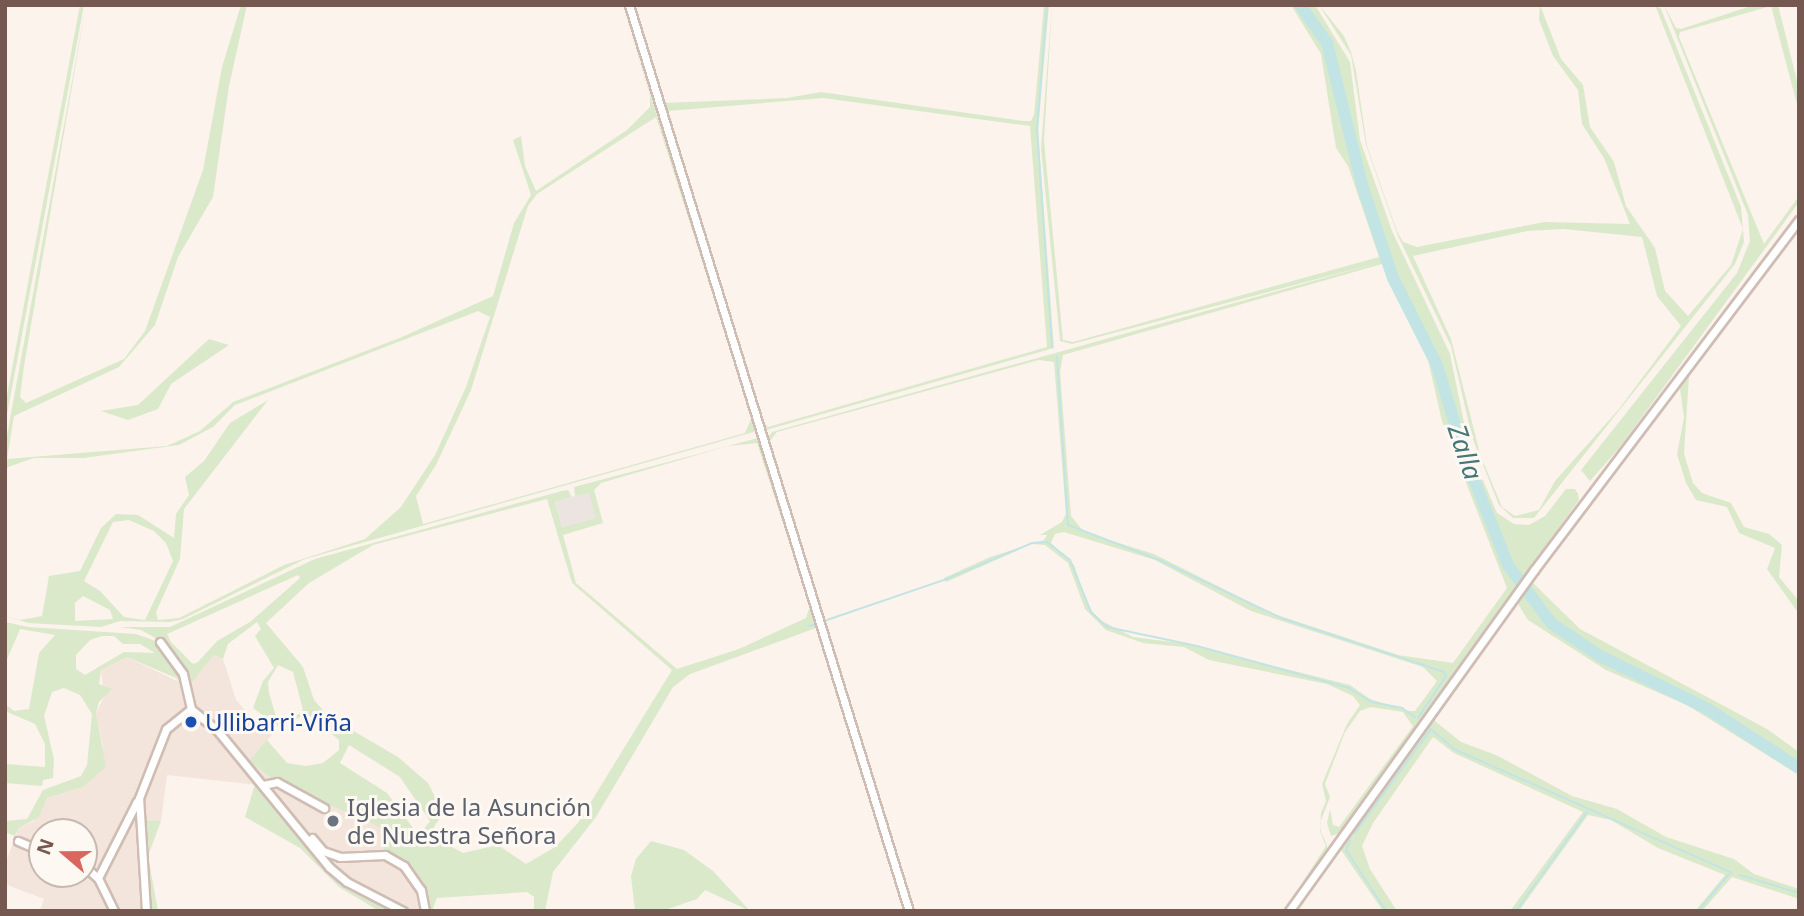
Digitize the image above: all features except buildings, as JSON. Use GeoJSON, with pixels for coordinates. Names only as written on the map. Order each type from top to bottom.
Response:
{"type":"FeatureCollection","features":[{"type":"Feature","properties":{"kind":"street"},"geometry":{"type":"LineString","coordinates":[[629,5],[909,911]]}},
{"type":"Feature","properties":{"kind":"street"},"geometry":{"type":"LineString","coordinates":[[1289,911],[1514,597],[1799,220]]}},
{"type":"Feature","properties":{"kind":"street"},"geometry":{"type":"LineString","coordinates":[[160,642],[183,674],[191,709],[217,730],[329,867],[347,883],[403,911]]}},
{"type":"Feature","properties":{"kind":"street"},"geometry":{"type":"LineString","coordinates":[[98,876],[123,837],[166,729],[191,709]]}},
{"type":"Feature","properties":{"kind":"street"},"geometry":{"type":"LineString","coordinates":[[263,785],[277,782],[324,808]]}},
{"type":"Feature","properties":{"kind":"street"},"geometry":{"type":"LineString","coordinates":[[273,797],[323,851],[340,858],[384,855],[404,866],[421,890],[425,911]]}},
{"type":"Feature","properties":{"kind":"street"},"geometry":{"type":"LineString","coordinates":[[139,798],[146,911]]}},
{"type":"Feature","properties":{"kind":"street"},"geometry":{"type":"LineString","coordinates":[[18,841],[28,845]]}},
{"type":"Feature","properties":{"kind":"street"},"geometry":{"type":"LineString","coordinates":[[98,880],[114,911]]}},
{"type":"Feature","properties":{"kind":"shaded area"},"geometry":{"type":"Polygon","coordinates":[[[589,492],[597,518],[562,527],[555,502],[589,492]]]}},
{"type":"Feature","properties":{"kind":"shaded area"},"geometry":{"type":"Polygon","coordinates":[[[214,655],[223,659],[236,700],[253,719],[275,731],[250,761],[272,779],[379,827],[391,839],[383,850],[406,866],[427,911],[397,911],[335,876],[259,785],[167,775],[161,821],[143,820],[149,911],[40,911],[44,899],[5,884],[5,864],[19,828],[28,824],[28,888],[98,888],[98,818],[36,818],[47,798],[83,787],[97,772],[103,747],[96,713],[104,697],[101,670],[127,657],[177,681],[172,656],[176,656],[188,685],[214,655]]]}},
{"type":"Feature","properties":{"kind":"green space"},"geometry":{"type":"Polygon","coordinates":[[[80,5],[84,5],[5,425],[5,406],[80,5]]]}},
{"type":"Feature","properties":{"kind":"green space"},"geometry":{"type":"Polygon","coordinates":[[[86,5],[24,366],[20,397],[26,403],[124,359],[145,331],[203,170],[222,67],[241,5],[247,5],[229,86],[213,197],[178,257],[155,325],[119,367],[14,416],[7,459],[167,446],[200,431],[233,402],[402,337],[493,296],[514,223],[531,195],[513,140],[521,136],[525,166],[536,191],[627,130],[650,107],[650,95],[622,5],[757,431],[305,559],[183,619],[170,622],[120,621],[101,627],[28,623],[5,616],[20,620],[42,616],[49,576],[80,571],[101,528],[116,514],[138,515],[174,538],[176,514],[189,495],[185,477],[204,461],[230,423],[268,400],[184,509],[180,559],[156,612],[158,620],[179,618],[284,565],[365,539],[401,507],[435,455],[466,387],[490,317],[478,311],[235,405],[213,427],[179,445],[83,458],[34,458],[8,467],[5,473],[5,446],[86,5]],[[656,117],[537,194],[528,206],[471,390],[436,465],[416,496],[423,524],[745,433],[752,417],[656,117]],[[129,520],[113,522],[84,581],[100,591],[124,617],[145,620],[173,561],[166,543],[154,531],[129,520]],[[83,596],[75,603],[75,621],[113,619],[110,610],[83,596]]]}},
{"type":"Feature","properties":{"kind":"green space"},"geometry":{"type":"Polygon","coordinates":[[[631,5],[664,103],[787,98],[821,92],[1031,121],[1034,115],[1044,5],[1049,5],[1038,131],[1054,348],[766,430],[631,5]],[[823,98],[668,111],[764,423],[768,427],[1047,347],[1030,126],[823,98]]]}},
{"type":"Feature","properties":{"kind":"green space"},"geometry":{"type":"Polygon","coordinates":[[[1052,5],[1044,141],[1063,340],[1073,342],[1379,257],[1348,166],[1336,148],[1321,54],[1291,5],[1315,5],[1350,62],[1360,140],[1392,231],[1450,354],[1469,447],[1497,513],[1514,524],[1529,525],[1545,516],[1566,489],[1575,489],[1579,500],[1340,833],[1331,836],[1327,823],[1330,809],[1333,825],[1339,827],[1413,726],[1403,712],[1371,707],[1360,711],[1345,732],[1325,784],[1330,797],[1321,822],[1326,801],[1322,784],[1347,724],[1360,705],[1353,696],[1327,684],[1209,660],[1184,647],[1143,643],[1106,630],[1085,609],[1068,563],[1045,545],[1032,544],[946,582],[944,578],[990,557],[1044,540],[1047,535],[1040,535],[1062,522],[1066,514],[1054,362],[1039,360],[777,432],[770,441],[915,911],[767,439],[772,432],[1381,262],[1072,344],[1060,341],[1041,148],[1052,5]],[[1382,264],[1063,355],[1060,372],[1071,516],[1084,532],[1154,554],[1271,613],[1398,655],[1453,663],[1507,588],[1442,421],[1422,334],[1382,264]],[[1064,532],[1055,534],[1051,543],[1074,565],[1087,604],[1098,619],[1133,637],[1187,644],[1350,685],[1370,699],[1408,711],[1415,711],[1437,681],[1423,667],[1251,611],[1155,560],[1064,532]]]}},
{"type":"Feature","properties":{"kind":"green space"},"geometry":{"type":"Polygon","coordinates":[[[1319,5],[1344,36],[1351,52],[1367,146],[1403,242],[1417,247],[1544,222],[1630,224],[1604,158],[1582,124],[1578,90],[1553,56],[1539,20],[1540,5],[1561,59],[1583,85],[1590,127],[1614,162],[1626,206],[1655,248],[1665,291],[1688,316],[1731,265],[1743,229],[1744,242],[1735,264],[1534,518],[1513,518],[1499,505],[1472,437],[1451,346],[1398,236],[1366,145],[1351,55],[1319,5]],[[1564,229],[1527,231],[1413,256],[1451,339],[1480,454],[1502,507],[1515,516],[1539,510],[1555,481],[1619,409],[1681,326],[1657,296],[1642,237],[1564,229]]]}},
{"type":"Feature","properties":{"kind":"green space"},"geometry":{"type":"Polygon","coordinates":[[[1655,5],[1661,9],[1741,207],[1743,229],[1655,5]]]}},
{"type":"Feature","properties":{"kind":"green space"},"geometry":{"type":"Polygon","coordinates":[[[1664,5],[1676,28],[1681,29],[1754,5],[1778,5],[1799,89],[1799,112],[1771,6],[1680,32],[1679,37],[1764,244],[1799,196],[1799,202],[1620,447],[1590,481],[1581,470],[1737,273],[1750,241],[1748,215],[1664,5]]]}},
{"type":"Feature","properties":{"kind":"green space"},"geometry":{"type":"Polygon","coordinates":[[[209,339],[229,345],[171,384],[158,409],[128,420],[101,411],[138,405],[209,339]]]}},
{"type":"Feature","properties":{"kind":"green space"},"geometry":{"type":"Polygon","coordinates":[[[1689,376],[1684,454],[1693,483],[1702,493],[1731,503],[1744,527],[1769,534],[1782,545],[1779,577],[1799,601],[1799,614],[1767,569],[1775,548],[1739,533],[1727,507],[1696,500],[1686,483],[1677,454],[1684,418],[1680,389],[1689,376]]]}},
{"type":"Feature","properties":{"kind":"green space"},"geometry":{"type":"Polygon","coordinates":[[[758,438],[907,911],[816,628],[690,674],[673,687],[596,817],[553,872],[545,911],[534,911],[534,897],[527,892],[437,898],[432,911],[427,911],[406,866],[383,849],[391,839],[379,827],[272,779],[249,761],[267,740],[287,763],[306,766],[323,763],[339,750],[339,740],[307,714],[287,723],[303,710],[293,672],[278,665],[268,682],[277,720],[286,724],[279,727],[253,708],[263,681],[274,668],[255,636],[261,629],[257,622],[228,644],[223,659],[214,655],[188,687],[185,670],[166,644],[141,630],[120,627],[170,627],[315,559],[562,491],[568,490],[572,497],[555,502],[562,527],[596,518],[589,493],[575,496],[574,487],[758,438]],[[757,443],[728,446],[601,483],[594,490],[603,523],[563,535],[576,583],[677,669],[739,649],[806,618],[810,606],[757,443]],[[547,499],[373,545],[309,583],[266,623],[303,667],[314,700],[328,716],[398,757],[428,783],[443,813],[429,835],[463,853],[498,845],[526,864],[555,847],[578,823],[672,670],[572,583],[547,499]],[[298,575],[167,634],[171,642],[193,664],[198,662],[217,641],[250,622],[300,578],[298,575]],[[349,745],[340,763],[387,793],[419,836],[430,821],[400,777],[349,745]]]}},
{"type":"Feature","properties":{"kind":"green space"},"geometry":{"type":"Polygon","coordinates":[[[1533,583],[1580,629],[1767,729],[1799,752],[1799,775],[1687,705],[1606,670],[1528,620],[1518,604],[1533,583]]]}},
{"type":"Feature","properties":{"kind":"green space"},"geometry":{"type":"Polygon","coordinates":[[[5,622],[28,627],[136,634],[156,641],[172,656],[183,681],[127,657],[101,670],[99,684],[112,689],[99,702],[96,713],[106,767],[83,787],[47,798],[39,817],[28,818],[28,823],[19,828],[15,836],[5,832],[5,821],[27,819],[43,790],[81,776],[87,765],[92,714],[80,695],[64,688],[52,692],[44,716],[54,759],[53,778],[43,780],[42,786],[5,783],[5,764],[45,767],[45,744],[35,724],[5,711],[5,704],[14,711],[29,709],[39,653],[55,635],[20,629],[5,664],[5,622]],[[114,636],[90,640],[76,655],[76,669],[85,675],[124,652],[155,653],[140,644],[123,644],[114,636]]]}},
{"type":"Feature","properties":{"kind":"green space"},"geometry":{"type":"Polygon","coordinates":[[[1435,715],[1435,721],[1461,742],[1496,755],[1572,796],[1617,809],[1666,837],[1734,859],[1754,874],[1799,889],[1799,899],[1732,877],[1702,911],[1695,911],[1725,875],[1658,848],[1611,820],[1588,815],[1519,911],[1510,911],[1583,812],[1454,753],[1433,737],[1373,823],[1362,846],[1370,869],[1397,911],[1383,911],[1341,850],[1435,715]]]}},
{"type":"Feature","properties":{"kind":"green space"},"geometry":{"type":"Polygon","coordinates":[[[255,784],[319,860],[361,893],[397,911],[379,911],[339,887],[300,848],[245,817],[255,784]]]}},
{"type":"Feature","properties":{"kind":"green space"},"geometry":{"type":"Polygon","coordinates":[[[143,820],[161,821],[148,856],[158,911],[149,911],[143,820]]]}},
{"type":"Feature","properties":{"kind":"green space"},"geometry":{"type":"Polygon","coordinates":[[[1320,826],[1327,845],[1327,850],[1284,911],[1326,846],[1320,826]]]}},
{"type":"Feature","properties":{"kind":"green space"},"geometry":{"type":"Polygon","coordinates":[[[651,841],[684,850],[713,871],[750,911],[705,890],[697,899],[662,911],[635,911],[631,876],[636,859],[651,841]]]}},
{"type":"Feature","properties":{"kind":"waterway"},"geometry":{"type":"LineString","coordinates":[[1047,5],[1037,128],[1052,347]]}},
{"type":"Feature","properties":{"kind":"waterway","name":"Zalla"},"geometry":{"type":"LineString","coordinates":[[1300,5],[1327,43],[1363,188],[1393,278],[1437,365],[1465,457],[1508,565],[1551,623],[1600,656],[1708,709],[1799,768]]}},
{"type":"Feature","properties":{"kind":"waterway"},"geometry":{"type":"LineString","coordinates":[[1057,357],[1068,525],[1159,560],[1281,618],[1444,672],[1446,676],[1418,718]]}},
{"type":"Feature","properties":{"kind":"waterway"},"geometry":{"type":"LineString","coordinates":[[824,621],[944,580],[1032,543],[1047,542],[1070,560],[1091,612],[1107,627],[1197,646],[1349,688],[1371,702],[1402,708],[1415,717]]}},
{"type":"Feature","properties":{"kind":"waterway"},"geometry":{"type":"LineString","coordinates":[[808,626],[817,624]]}},
{"type":"Feature","properties":{"kind":"waterway"},"geometry":{"type":"LineString","coordinates":[[1428,727],[1454,749],[1732,873]]}},
{"type":"Feature","properties":{"kind":"waterway"},"geometry":{"type":"LineString","coordinates":[[1355,833],[1430,730]]}},
{"type":"Feature","properties":{"kind":"waterway"},"geometry":{"type":"LineString","coordinates":[[1516,911],[1587,812]]}},
{"type":"Feature","properties":{"kind":"waterway"},"geometry":{"type":"LineString","coordinates":[[1350,841],[1346,850],[1386,911]]}},
{"type":"Feature","properties":{"kind":"waterway"},"geometry":{"type":"LineString","coordinates":[[1698,911],[1729,874]]}},
{"type":"Feature","properties":{"kind":"waterway"},"geometry":{"type":"LineString","coordinates":[[1740,875],[1799,893]]}},
{"type":"Feature","properties":{"kind":"place","name":"Ullibarri-Viña"},"geometry":{"type":"Point","coordinates":[191,722]}},
{"type":"Feature","properties":{"kind":"place","name":"Iglesia de la Asunción de Nuestra Señora"},"geometry":{"type":"Point","coordinates":[333,821]}}]}
